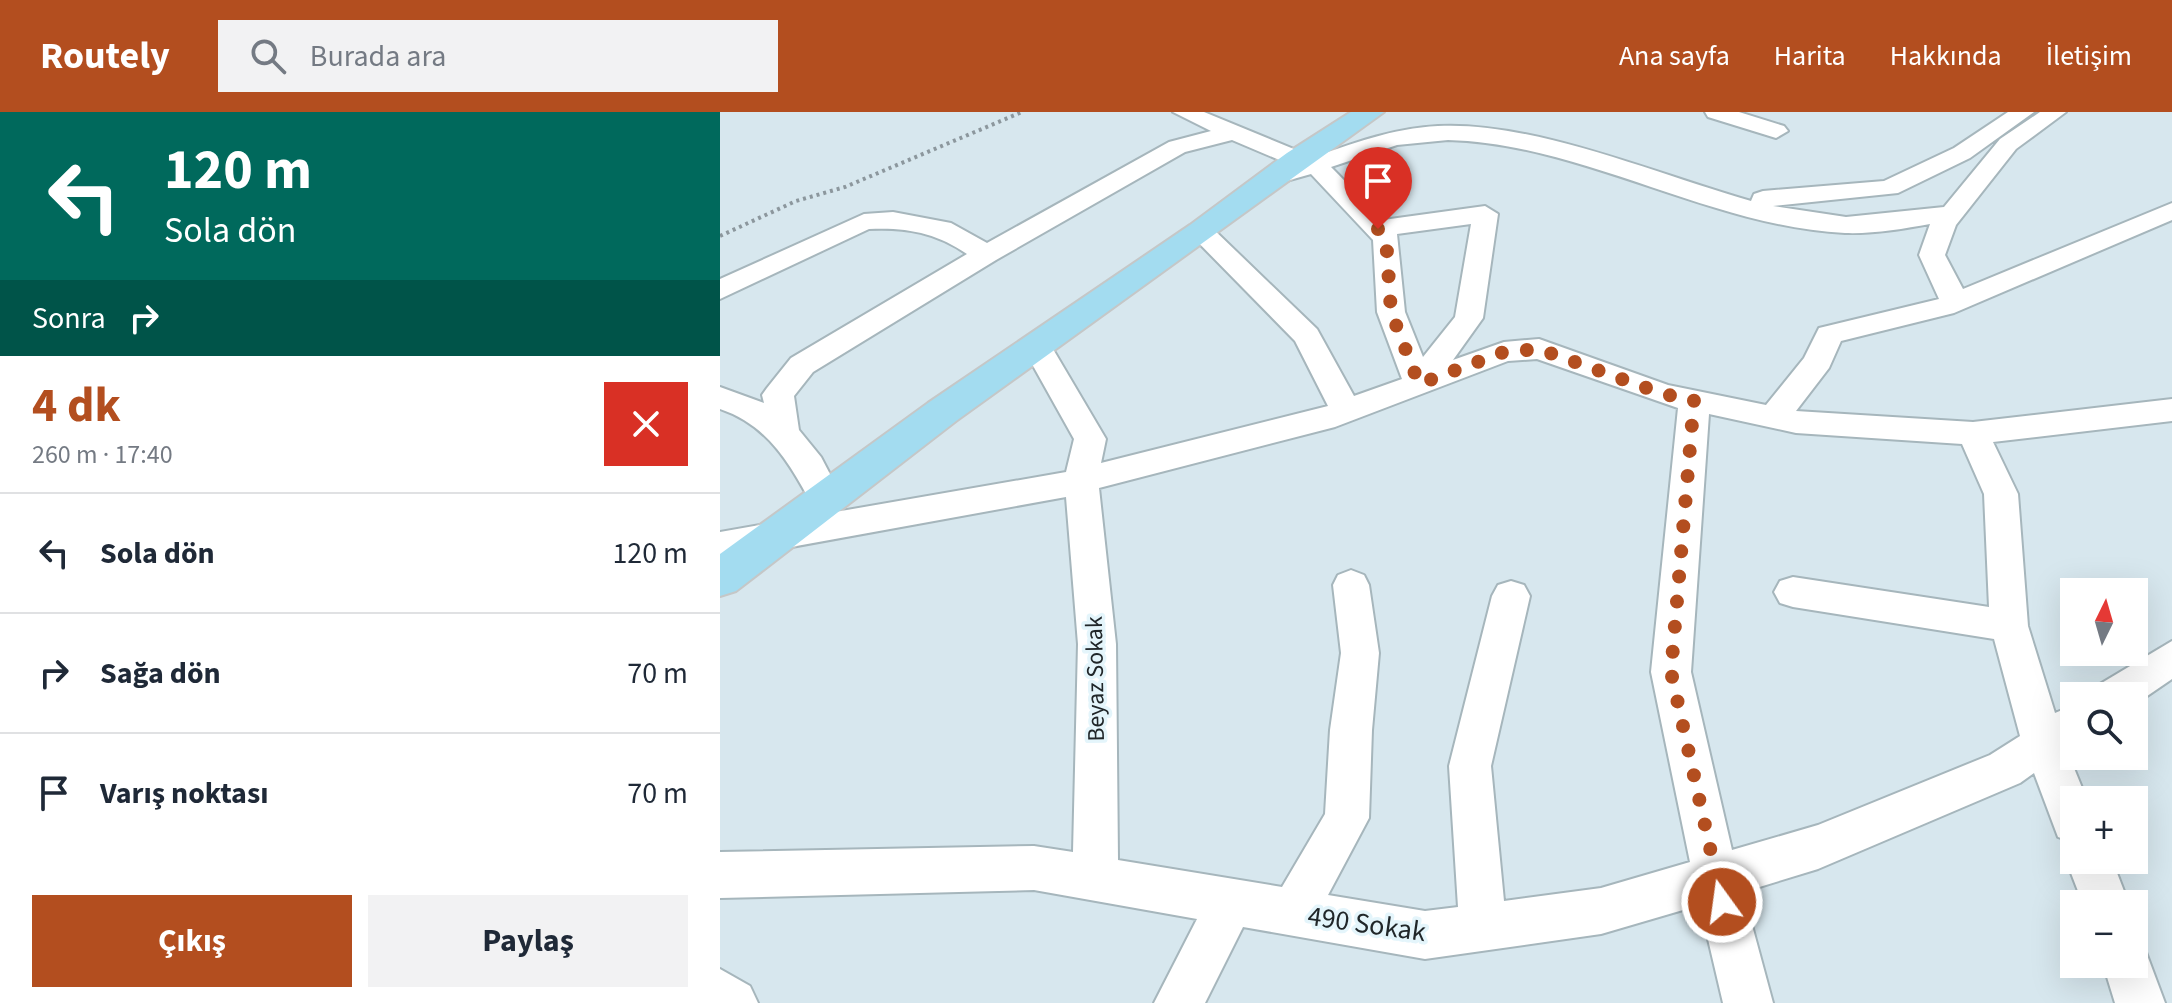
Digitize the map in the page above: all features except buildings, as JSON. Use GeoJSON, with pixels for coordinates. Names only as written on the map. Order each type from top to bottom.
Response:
{"type":"FeatureCollection","features":[{"type":"Feature","properties":{"kind":"main road"},"geometry":{"type":"LineString","coordinates":[[720,578],[1037,346],[1295,168],[1370,112]]}},
{"type":"Feature","properties":{"kind":"street"},"geometry":{"type":"LineString","coordinates":[[1184,112],[1232,133],[1295,168],[1386,238],[1391,312],[1419,384]]}},
{"type":"Feature","properties":{"kind":"street"},"geometry":{"type":"LineString","coordinates":[[1716,112],[1776,131]]}},
{"type":"Feature","properties":{"kind":"street"},"geometry":{"type":"LineString","coordinates":[[1733,202],[1889,188],[1962,153],[2023,112]]}},
{"type":"Feature","properties":{"kind":"street"},"geometry":{"type":"LineString","coordinates":[[1955,302],[1932,255],[1943,224],[2008,144],[2055,112]]}},
{"type":"Feature","properties":{"kind":"street"},"geometry":{"type":"LineString","coordinates":[[1295,168],[1404,136],[1438,132],[1500,138],[1586,156],[1782,217],[1835,225],[1898,221],[1952,213]]}},
{"type":"Feature","properties":{"kind":"street"},"geometry":{"type":"LineString","coordinates":[[783,430],[778,395],[802,365],[986,254],[1177,147],[1232,133]]}},
{"type":"Feature","properties":{"kind":"street"},"geometry":{"type":"LineString","coordinates":[[1378,229],[1485,214],[1469,318],[1419,384]]}},
{"type":"Feature","properties":{"kind":"street"},"geometry":{"type":"LineString","coordinates":[[720,290],[864,222],[893,220],[951,231],[986,254]]}},
{"type":"Feature","properties":{"kind":"street"},"geometry":{"type":"LineString","coordinates":[[1774,417],[1818,361],[1829,335],[1955,302],[2166,222]]}},
{"type":"Feature","properties":{"kind":"street"},"geometry":{"type":"LineString","coordinates":[[1201,232],[1307,336],[1346,411]]}},
{"type":"Feature","properties":{"kind":"street","name":"Beyaz Sokak"},"geometry":{"type":"LineString","coordinates":[[1037,346],[1090,439],[1081,480],[1097,644],[1095,878]]}},
{"type":"Feature","properties":{"kind":"street"},"geometry":{"type":"LineString","coordinates":[[720,546],[1081,480],[1346,411],[1504,352],[1539,349],[1663,394],[1796,422],[1973,433],[2172,410]]}},
{"type":"Feature","properties":{"kind":"street"},"geometry":{"type":"LineString","coordinates":[[720,398],[783,430],[816,474],[826,499]]}},
{"type":"Feature","properties":{"kind":"street"},"geometry":{"type":"LineString","coordinates":[[1694,400],[1671,672],[1716,877],[1748,1003]]}},
{"type":"Feature","properties":{"kind":"street"},"geometry":{"type":"LineString","coordinates":[[1973,433],[2001,494],[2009,626],[2059,733],[2068,786]]}},
{"type":"Feature","properties":{"kind":"street"},"geometry":{"type":"LineString","coordinates":[[1293,913],[1347,818],[1351,730],[1360,653],[1351,585]]}},
{"type":"Feature","properties":{"kind":"street"},"geometry":{"type":"LineString","coordinates":[[1793,592],[2009,626]]}},
{"type":"Feature","properties":{"kind":"street"},"geometry":{"type":"LineString","coordinates":[[1483,928],[1470,766],[1511,596]]}},
{"type":"Feature","properties":{"kind":"street"},"geometry":{"type":"LineString","coordinates":[[2135,682],[2172,658]]}},
{"type":"Feature","properties":{"kind":"street","name":"490 Sokak"},"geometry":{"type":"LineString","coordinates":[[720,875],[1034,868],[1425,935],[1601,911],[1818,847],[2005,769],[2059,733]]}},
{"type":"Feature","properties":{"kind":"street"},"geometry":{"type":"LineString","coordinates":[[1179,1003],[1231,902]]}},
{"type":"Feature","properties":{"kind":"street"},"geometry":{"type":"LineString","coordinates":[[2132,978],[2140,1003]]}},
{"type":"Feature","properties":{"kind":"street"},"geometry":{"type":"LineString","coordinates":[[720,994],[733,1003]]}},
{"type":"Feature","properties":{"kind":"path"},"geometry":{"type":"LineString","coordinates":[[720,236],[796,201],[845,187],[1022,112]]}},
{"type":"Feature","properties":{"kind":"route"},"geometry":{"type":"LineString","coordinates":[[1378,229],[1386,238],[1391,312],[1419,384],[1504,352],[1539,349],[1663,394],[1694,400],[1671,672],[1722,902]]}}]}
